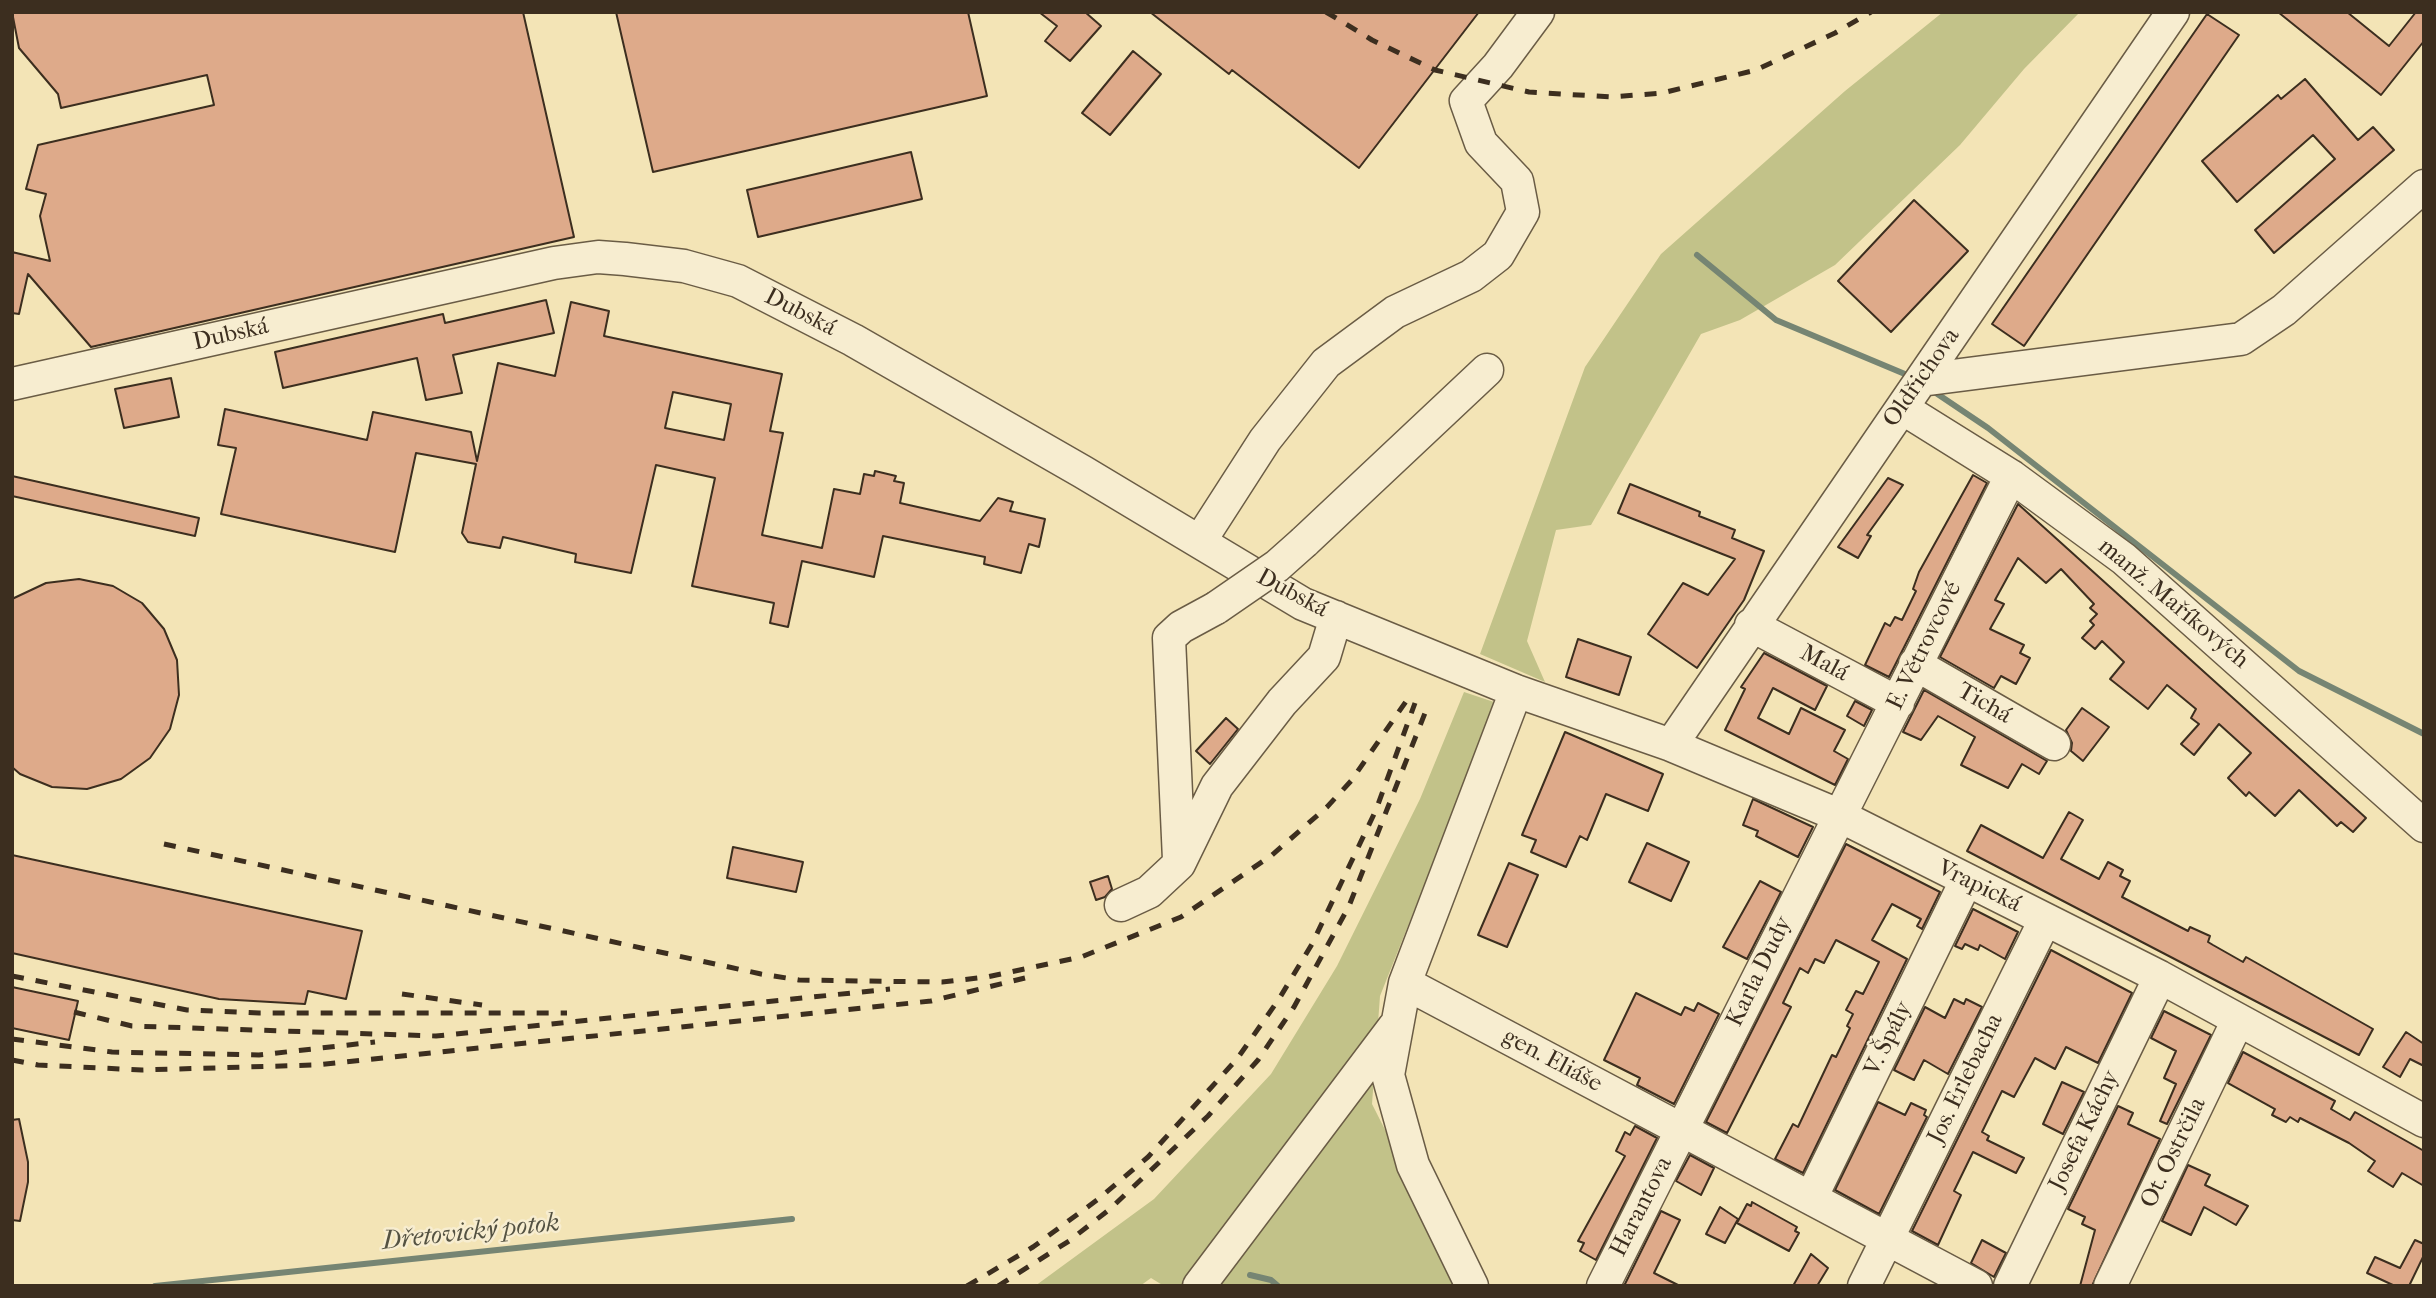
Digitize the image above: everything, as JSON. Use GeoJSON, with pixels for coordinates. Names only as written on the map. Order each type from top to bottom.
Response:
{"type":"FeatureCollection","features":[{"type":"Feature","properties":{"kind":"street"},"geometry":{"type":"LineString","coordinates":[[1200,541],[1265,440],[1326,363],[1395,312],[1471,276],[1498,255],[1523,212],[1517,181],[1481,143],[1466,101],[1498,66],[1538,12]]}},
{"type":"Feature","properties":{"kind":"street","name":"Oldřichova"},"geometry":{"type":"LineString","coordinates":[[1671,745],[2173,12]]}},
{"type":"Feature","properties":{"kind":"street"},"geometry":{"type":"LineString","coordinates":[[1921,380],[2241,338],[2284,310],[2424,186]]}},
{"type":"Feature","properties":{"kind":"street","name":"Dubská"},"geometry":{"type":"LineString","coordinates":[[12,384],[554,263],[598,257],[684,266],[738,281],[853,340],[1200,541],[1303,604],[1516,691]]}},
{"type":"Feature","properties":{"kind":"street"},"geometry":{"type":"LineString","coordinates":[[1179,864],[1169,638],[1181,627],[1216,608],[1277,566],[1487,370]]}},
{"type":"Feature","properties":{"kind":"street","name":"manž. Maříkových"},"geometry":{"type":"LineString","coordinates":[[1902,408],[2011,476],[2124,559],[2424,826]]}},
{"type":"Feature","properties":{"kind":"street","name":"E. Větrovcové"},"geometry":{"type":"LineString","coordinates":[[1838,815],[1898,703],[1915,664],[2011,476]]}},
{"type":"Feature","properties":{"kind":"street"},"geometry":{"type":"LineString","coordinates":[[1121,905],[1149,892],[1179,864],[1217,786],[1282,702],[1324,657],[1336,618]]}},
{"type":"Feature","properties":{"kind":"street","name":"Malá"},"geometry":{"type":"LineString","coordinates":[[1751,625],[1898,703]]}},
{"type":"Feature","properties":{"kind":"street","name":"Tichá"},"geometry":{"type":"LineString","coordinates":[[1915,664],[2054,744]]}},
{"type":"Feature","properties":{"kind":"street"},"geometry":{"type":"LineString","coordinates":[[1472,1286],[1413,1165],[1388,1075],[1405,984],[1516,691]]}},
{"type":"Feature","properties":{"kind":"street","name":"Vrapická"},"geometry":{"type":"LineString","coordinates":[[1516,691],[1671,745],[1838,815],[2160,977],[2424,1121]]}},
{"type":"Feature","properties":{"kind":"street","name":"Karla Dudy"},"geometry":{"type":"LineString","coordinates":[[1682,1129],[1838,815]]}},
{"type":"Feature","properties":{"kind":"street","name":"V. Špály"},"geometry":{"type":"LineString","coordinates":[[1812,1196],[1966,881]]}},
{"type":"Feature","properties":{"kind":"street","name":"Jos. Erlebacha"},"geometry":{"type":"LineString","coordinates":[[1864,1286],[2045,920]]}},
{"type":"Feature","properties":{"kind":"street","name":"Josefa Káchy"},"geometry":{"type":"LineString","coordinates":[[2010,1286],[2160,977]]}},
{"type":"Feature","properties":{"kind":"street","name":"gen. Eliáše"},"geometry":{"type":"LineString","coordinates":[[1405,984],[1812,1196],[1976,1286]]}},
{"type":"Feature","properties":{"kind":"street","name":"Ot. Ostrčila"},"geometry":{"type":"LineString","coordinates":[[2110,1286],[2238,1020]]}},
{"type":"Feature","properties":{"kind":"street"},"geometry":{"type":"LineString","coordinates":[[1199,1286],[1397,1024]]}},
{"type":"Feature","properties":{"kind":"street","name":"Harantova"},"geometry":{"type":"LineString","coordinates":[[1603,1286],[1682,1129]]}},
{"type":"Feature","properties":{"kind":"green space"},"geometry":{"type":"Polygon","coordinates":[[[1943,12],[2080,12],[2024,69],[1960,145],[1835,265],[1740,320],[1701,334],[1591,525],[1556,530],[1527,641],[1545,682],[1480,654],[1585,367],[1661,254],[1845,91],[1943,12]]]}},
{"type":"Feature","properties":{"kind":"green space"},"geometry":{"type":"Polygon","coordinates":[[[1464,692],[1497,703],[1380,996],[1372,1104],[1464,1286],[1164,1286],[1151,1278],[1140,1286],[1035,1286],[1154,1199],[1271,1074],[1337,966],[1420,799],[1464,692]]]}},
{"type":"Feature","properties":{"kind":"building"},"geometry":{"type":"Polygon","coordinates":[[[12,12],[523,12],[574,237],[91,347],[28,274],[19,314],[12,313],[12,252],[50,261],[40,216],[46,194],[26,189],[38,145],[214,105],[207,75],[61,108],[58,94],[19,48],[12,12]]]}},
{"type":"Feature","properties":{"kind":"building"},"geometry":{"type":"Polygon","coordinates":[[[616,12],[968,12],[987,96],[653,172],[616,12]]]}},
{"type":"Feature","properties":{"kind":"building"},"geometry":{"type":"Polygon","coordinates":[[[1039,12],[1085,12],[1101,26],[1070,61],[1045,41],[1057,26],[1039,12]]]}},
{"type":"Feature","properties":{"kind":"building"},"geometry":{"type":"Polygon","coordinates":[[[1150,12],[1479,12],[1359,168],[1232,70],[1229,74],[1150,12]]]}},
{"type":"Feature","properties":{"kind":"building"},"geometry":{"type":"Polygon","coordinates":[[[2278,12],[2347,12],[2389,46],[2416,12],[2424,12],[2424,41],[2381,95],[2278,12]]]}},
{"type":"Feature","properties":{"kind":"building"},"geometry":{"type":"Polygon","coordinates":[[[2207,14],[2239,35],[2024,346],[1992,324],[2207,14]]]}},
{"type":"Feature","properties":{"kind":"building"},"geometry":{"type":"Polygon","coordinates":[[[1133,51],[1161,74],[1110,135],[1082,113],[1133,51]]]}},
{"type":"Feature","properties":{"kind":"building"},"geometry":{"type":"Polygon","coordinates":[[[2305,79],[2358,140],[2373,127],[2394,150],[2274,253],[2255,230],[2335,159],[2313,135],[2237,202],[2202,161],[2278,95],[2281,99],[2305,79]]]}},
{"type":"Feature","properties":{"kind":"building"},"geometry":{"type":"Polygon","coordinates":[[[911,152],[922,199],[758,237],[747,190],[911,152]]]}},
{"type":"Feature","properties":{"kind":"building"},"geometry":{"type":"Polygon","coordinates":[[[1914,200],[1968,251],[1891,332],[1838,281],[1914,200]]]}},
{"type":"Feature","properties":{"kind":"building"},"geometry":{"type":"Polygon","coordinates":[[[546,300],[554,333],[453,355],[462,393],[426,400],[417,358],[283,388],[275,352],[443,314],[445,323],[546,300]]]}},
{"type":"Feature","properties":{"kind":"building"},"geometry":{"type":"Polygon","coordinates":[[[571,302],[609,311],[604,336],[782,374],[770,431],[783,433],[762,535],[822,548],[834,489],[860,494],[864,474],[874,476],[875,471],[896,476],[894,481],[904,483],[900,503],[980,521],[998,498],[1013,502],[1010,511],[1045,519],[1039,547],[1029,544],[1021,573],[984,564],[985,557],[883,536],[874,577],[802,561],[788,627],[770,623],[774,603],[692,586],[715,478],[656,465],[631,573],[575,562],[576,554],[503,537],[500,548],[468,542],[462,533],[476,464],[416,453],[395,552],[221,514],[236,448],[218,445],[225,409],[367,440],[373,412],[471,432],[477,461],[498,363],[555,376],[571,302]],[[673,392],[665,428],[724,440],[731,404],[673,392]]]}},
{"type":"Feature","properties":{"kind":"building"},"geometry":{"type":"Polygon","coordinates":[[[171,378],[179,417],[124,428],[115,389],[171,378]]]}},
{"type":"Feature","properties":{"kind":"building"},"geometry":{"type":"Polygon","coordinates":[[[1973,475],[1987,483],[1889,677],[1865,665],[1885,623],[1890,626],[1895,617],[1902,620],[1916,591],[1913,589],[1919,572],[1973,475]]]}},
{"type":"Feature","properties":{"kind":"building"},"geometry":{"type":"Polygon","coordinates":[[[12,476],[199,518],[195,536],[12,496],[12,476]]]}},
{"type":"Feature","properties":{"kind":"building"},"geometry":{"type":"Polygon","coordinates":[[[1888,478],[1903,485],[1867,535],[1871,536],[1858,558],[1838,547],[1888,478]]]}},
{"type":"Feature","properties":{"kind":"building"},"geometry":{"type":"Polygon","coordinates":[[[1630,484],[1700,512],[1699,516],[1735,530],[1732,538],[1764,551],[1744,600],[1697,668],[1648,634],[1683,583],[1708,595],[1735,559],[1618,513],[1630,484]]]}},
{"type":"Feature","properties":{"kind":"building"},"geometry":{"type":"Polygon","coordinates":[[[2018,504],[2366,818],[2353,832],[2341,822],[2337,826],[2299,790],[2275,816],[2249,792],[2246,796],[2228,778],[2251,753],[2219,724],[2194,755],[2181,744],[2199,724],[2191,718],[2196,709],[2167,685],[2148,709],[2110,679],[2124,662],[2102,641],[2095,649],[2082,638],[2094,625],[2090,621],[2097,614],[2090,608],[2094,604],[2061,569],[2046,583],[2018,558],[1995,600],[2004,604],[1990,629],[2024,645],[2020,653],[2030,658],[2016,684],[2001,676],[1994,688],[1940,657],[2018,504]]]}},
{"type":"Feature","properties":{"kind":"building"},"geometry":{"type":"Polygon","coordinates":[[[79,579],[113,586],[142,603],[164,629],[177,660],[179,695],[170,729],[150,758],[121,779],[87,789],[52,787],[20,774],[12,767],[12,599],[46,583],[79,579]]]}},
{"type":"Feature","properties":{"kind":"building"},"geometry":{"type":"Polygon","coordinates":[[[1578,639],[1631,657],[1619,695],[1566,677],[1578,639]]]}},
{"type":"Feature","properties":{"kind":"building"},"geometry":{"type":"Polygon","coordinates":[[[1764,653],[1827,686],[1815,710],[1773,688],[1758,718],[1789,734],[1801,708],[1845,730],[1834,751],[1848,759],[1835,785],[1725,730],[1745,689],[1741,687],[1764,653]]]}},
{"type":"Feature","properties":{"kind":"building"},"geometry":{"type":"Polygon","coordinates":[[[1924,690],[2047,761],[2039,774],[2022,764],[2008,788],[1961,765],[1975,737],[1938,716],[1921,740],[1903,732],[1924,690]]]}},
{"type":"Feature","properties":{"kind":"building"},"geometry":{"type":"Polygon","coordinates":[[[1855,701],[1872,710],[1864,726],[1847,716],[1855,701]]]}},
{"type":"Feature","properties":{"kind":"building"},"geometry":{"type":"Polygon","coordinates":[[[2082,708],[2109,727],[2083,761],[2071,751],[2072,743],[2066,730],[2082,708]]]}},
{"type":"Feature","properties":{"kind":"building"},"geometry":{"type":"Polygon","coordinates":[[[1226,718],[1238,729],[1210,764],[1196,751],[1226,718]]]}},
{"type":"Feature","properties":{"kind":"building"},"geometry":{"type":"Polygon","coordinates":[[[1565,732],[1663,774],[1648,811],[1606,794],[1587,840],[1580,836],[1566,867],[1531,852],[1536,840],[1522,835],[1565,732]]]}},
{"type":"Feature","properties":{"kind":"building"},"geometry":{"type":"Polygon","coordinates":[[[1753,799],[1813,827],[1798,857],[1756,836],[1758,831],[1743,825],[1753,799]]]}},
{"type":"Feature","properties":{"kind":"building"},"geometry":{"type":"Polygon","coordinates":[[[2069,812],[2083,820],[2061,859],[2099,879],[2108,862],[2123,870],[2120,876],[2130,881],[2122,897],[2188,931],[2190,927],[2210,936],[2208,942],[2213,945],[2243,962],[2246,957],[2373,1029],[2359,1055],[1967,851],[1981,825],[2043,858],[2069,812]]]}},
{"type":"Feature","properties":{"kind":"building"},"geometry":{"type":"Polygon","coordinates":[[[1647,843],[1689,862],[1671,901],[1629,882],[1647,843]]]}},
{"type":"Feature","properties":{"kind":"building"},"geometry":{"type":"Polygon","coordinates":[[[1846,844],[1940,892],[1922,929],[1917,926],[1921,919],[1892,904],[1872,940],[1907,959],[1803,1173],[1775,1159],[1793,1124],[1798,1127],[1832,1055],[1836,1057],[1850,1028],[1847,1026],[1853,1014],[1846,1010],[1856,991],[1863,994],[1879,962],[1836,940],[1824,963],[1815,959],[1808,973],[1800,968],[1783,1003],[1791,1007],[1727,1133],[1706,1122],[1846,844]]]}},
{"type":"Feature","properties":{"kind":"building"},"geometry":{"type":"Polygon","coordinates":[[[733,847],[803,862],[796,892],[727,878],[733,847]]]}},
{"type":"Feature","properties":{"kind":"building"},"geometry":{"type":"Polygon","coordinates":[[[12,855],[362,931],[346,999],[308,991],[305,1004],[219,999],[12,953],[12,855]]]}},
{"type":"Feature","properties":{"kind":"building"},"geometry":{"type":"Polygon","coordinates":[[[1509,863],[1538,875],[1507,947],[1478,935],[1509,863]]]}},
{"type":"Feature","properties":{"kind":"building"},"geometry":{"type":"Polygon","coordinates":[[[1108,876],[1112,889],[1105,897],[1096,900],[1090,882],[1108,876]]]}},
{"type":"Feature","properties":{"kind":"building"},"geometry":{"type":"Polygon","coordinates":[[[1760,881],[1781,892],[1747,959],[1723,947],[1760,881]]]}},
{"type":"Feature","properties":{"kind":"building"},"geometry":{"type":"Polygon","coordinates":[[[1973,909],[2018,932],[2005,959],[1980,945],[1978,950],[1965,944],[1962,949],[1955,946],[1973,909]]]}},
{"type":"Feature","properties":{"kind":"building"},"geometry":{"type":"Polygon","coordinates":[[[2051,950],[2132,993],[2098,1063],[2066,1047],[2055,1069],[2035,1058],[2014,1097],[2002,1091],[1982,1132],[1989,1136],[1987,1140],[2024,1158],[2016,1173],[1973,1152],[1954,1191],[1961,1195],[1938,1245],[1912,1231],[2051,950]]]}},
{"type":"Feature","properties":{"kind":"building"},"geometry":{"type":"Polygon","coordinates":[[[12,987],[78,1001],[69,1040],[12,1028],[12,987]]]}},
{"type":"Feature","properties":{"kind":"building"},"geometry":{"type":"Polygon","coordinates":[[[1636,993],[1681,1015],[1685,1007],[1694,1011],[1698,1003],[1719,1014],[1674,1104],[1637,1085],[1640,1078],[1604,1060],[1636,993]]]}},
{"type":"Feature","properties":{"kind":"building"},"geometry":{"type":"Polygon","coordinates":[[[1954,999],[1964,1004],[1966,999],[1982,1007],[1948,1074],[1924,1060],[1914,1080],[1894,1070],[1925,1007],[1945,1018],[1954,999]]]}},
{"type":"Feature","properties":{"kind":"building"},"geometry":{"type":"Polygon","coordinates":[[[2164,1011],[2211,1035],[2167,1124],[2160,1121],[2176,1084],[2164,1078],[2176,1051],[2151,1038],[2164,1011]]]}},
{"type":"Feature","properties":{"kind":"building"},"geometry":{"type":"Polygon","coordinates":[[[2406,1032],[2424,1044],[2424,1066],[2410,1059],[2400,1077],[2383,1067],[2406,1032]]]}},
{"type":"Feature","properties":{"kind":"building"},"geometry":{"type":"Polygon","coordinates":[[[2243,1052],[2335,1101],[2331,1109],[2350,1120],[2355,1112],[2424,1151],[2424,1186],[2402,1173],[2393,1187],[2368,1171],[2375,1161],[2349,1143],[2300,1118],[2298,1122],[2290,1117],[2286,1122],[2272,1115],[2275,1109],[2228,1083],[2243,1052]]]}},
{"type":"Feature","properties":{"kind":"building"},"geometry":{"type":"Polygon","coordinates":[[[2062,1082],[2084,1092],[2063,1134],[2043,1124],[2062,1082]]]}},
{"type":"Feature","properties":{"kind":"building"},"geometry":{"type":"Polygon","coordinates":[[[1878,1102],[1905,1115],[1911,1103],[1926,1110],[1924,1115],[1927,1117],[1879,1214],[1835,1190],[1878,1102]]]}},
{"type":"Feature","properties":{"kind":"building"},"geometry":{"type":"Polygon","coordinates":[[[2118,1106],[2133,1113],[2128,1124],[2160,1139],[2092,1286],[2080,1286],[2095,1230],[2082,1224],[2085,1217],[2068,1209],[2118,1106]]]}},
{"type":"Feature","properties":{"kind":"building"},"geometry":{"type":"Polygon","coordinates":[[[19,1119],[28,1162],[28,1182],[20,1221],[12,1220],[12,1120],[19,1119]]]}},
{"type":"Feature","properties":{"kind":"building"},"geometry":{"type":"Polygon","coordinates":[[[1635,1126],[1657,1138],[1596,1260],[1580,1251],[1584,1243],[1578,1241],[1625,1156],[1616,1151],[1625,1132],[1630,1135],[1635,1126]]]}},
{"type":"Feature","properties":{"kind":"building"},"geometry":{"type":"Polygon","coordinates":[[[1690,1155],[1714,1168],[1701,1195],[1676,1181],[1690,1155]]]}},
{"type":"Feature","properties":{"kind":"building"},"geometry":{"type":"Polygon","coordinates":[[[2188,1165],[2210,1175],[2205,1185],[2248,1206],[2236,1225],[2204,1207],[2191,1235],[2162,1221],[2188,1165]]]}},
{"type":"Feature","properties":{"kind":"building"},"geometry":{"type":"Polygon","coordinates":[[[1752,1202],[1797,1227],[1795,1231],[1799,1233],[1789,1251],[1737,1223],[1747,1204],[1751,1206],[1752,1202]]]}},
{"type":"Feature","properties":{"kind":"building"},"geometry":{"type":"Polygon","coordinates":[[[1720,1207],[1738,1219],[1725,1243],[1706,1234],[1720,1207]]]}},
{"type":"Feature","properties":{"kind":"building"},"geometry":{"type":"Polygon","coordinates":[[[1661,1211],[1680,1220],[1654,1273],[1680,1286],[1624,1286],[1661,1211]]]}},
{"type":"Feature","properties":{"kind":"building"},"geometry":{"type":"Polygon","coordinates":[[[1982,1240],[2006,1253],[1994,1277],[1971,1263],[1982,1240]]]}},
{"type":"Feature","properties":{"kind":"building"},"geometry":{"type":"Polygon","coordinates":[[[2415,1240],[2424,1244],[2424,1255],[2409,1286],[2395,1286],[2367,1273],[2375,1257],[2400,1268],[2415,1240]]]}},
{"type":"Feature","properties":{"kind":"building"},"geometry":{"type":"Polygon","coordinates":[[[1811,1254],[1828,1268],[1817,1286],[1793,1286],[1811,1254]]]}},
{"type":"Feature","properties":{"kind":"waterway"},"geometry":{"type":"LineString","coordinates":[[1697,255],[1776,320],[1912,377]]}},
{"type":"Feature","properties":{"kind":"waterway"},"geometry":{"type":"LineString","coordinates":[[1933,391],[1988,428],[2299,671],[2424,734]]}},
{"type":"Feature","properties":{"kind":"waterway","name":"Dřetovický potok"},"geometry":{"type":"LineString","coordinates":[[155,1286],[792,1219]]}},
{"type":"Feature","properties":{"kind":"waterway","name":"Dřetovický potok"},"geometry":{"type":"LineString","coordinates":[[1250,1275],[1271,1280],[1278,1286]]}},
{"type":"Feature","properties":{"kind":"railway"},"geometry":{"type":"LineString","coordinates":[[1326,12],[1372,40],[1435,70],[1529,92],[1612,97],[1662,93],[1756,70],[1835,33],[1871,12]]}},
{"type":"Feature","properties":{"kind":"railway"},"geometry":{"type":"LineString","coordinates":[[164,844],[761,974],[799,980],[863,981],[942,982],[987,977],[1081,957],[1181,917],[1272,855],[1327,807],[1351,781],[1407,700]]}},
{"type":"Feature","properties":{"kind":"railway"},"geometry":{"type":"LineString","coordinates":[[967,1286],[1033,1247],[1097,1200],[1148,1157],[1237,1059],[1279,999],[1312,944],[1376,810],[1415,703]]}},
{"type":"Feature","properties":{"kind":"railway"},"geometry":{"type":"LineString","coordinates":[[998,1286],[1069,1241],[1110,1209],[1208,1116],[1258,1060],[1294,1007],[1349,906],[1427,708]]}},
{"type":"Feature","properties":{"kind":"railway"},"geometry":{"type":"LineString","coordinates":[[12,976],[187,1010],[259,1013],[567,1013]]}},
{"type":"Feature","properties":{"kind":"railway"},"geometry":{"type":"LineString","coordinates":[[12,1060],[38,1065],[142,1070],[315,1065],[931,1001],[1025,978]]}},
{"type":"Feature","properties":{"kind":"railway"},"geometry":{"type":"LineString","coordinates":[[74,1012],[132,1026],[436,1036],[890,989]]}},
{"type":"Feature","properties":{"kind":"railway"},"geometry":{"type":"LineString","coordinates":[[402,994],[482,1005]]}},
{"type":"Feature","properties":{"kind":"railway"},"geometry":{"type":"LineString","coordinates":[[12,1039],[112,1052],[259,1055],[375,1042]]}}]}
